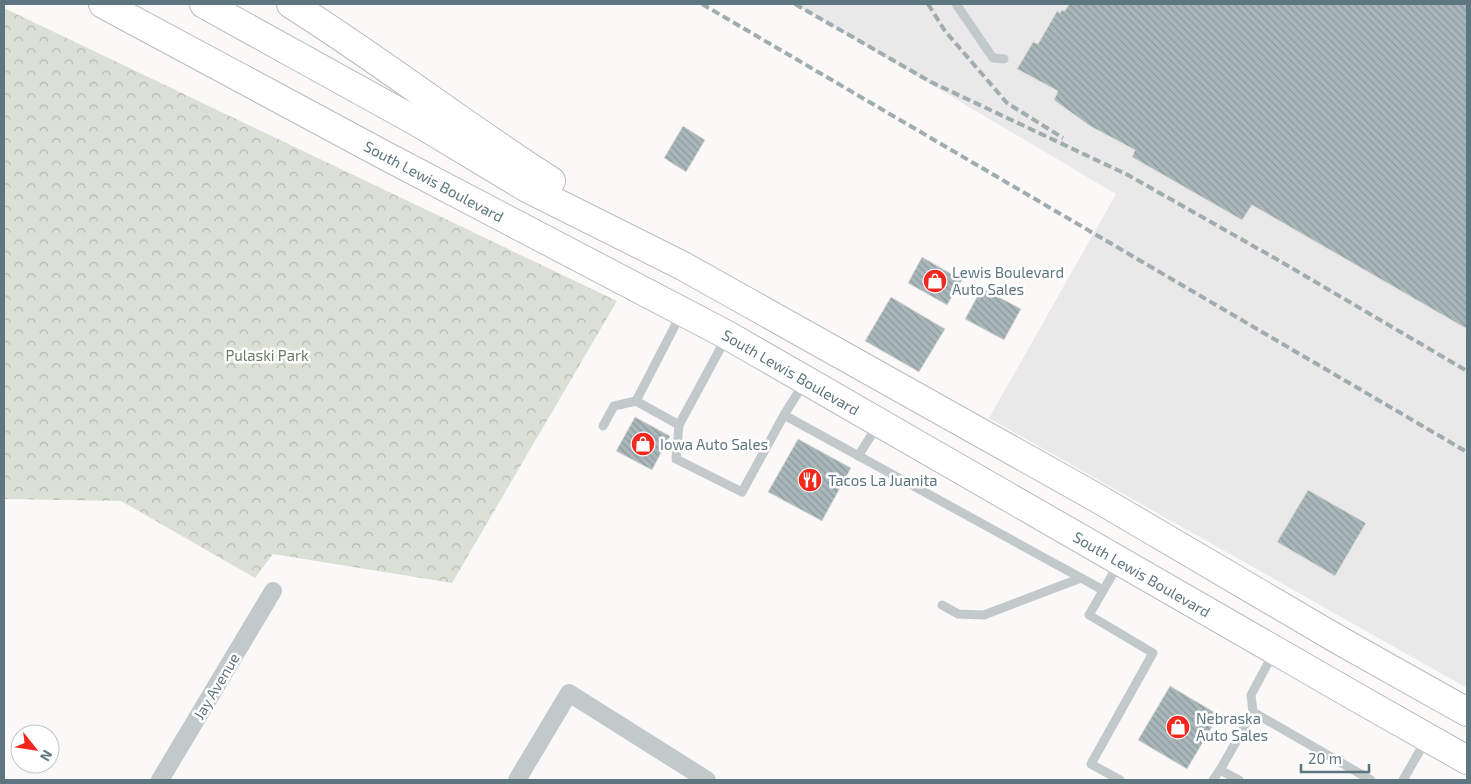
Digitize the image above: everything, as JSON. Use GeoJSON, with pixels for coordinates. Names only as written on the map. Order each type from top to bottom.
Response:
{"type":"FeatureCollection","features":[{"type":"Feature","properties":{"kind":"main road","name":"South Lewis Boulevard"},"geometry":{"type":"LineString","coordinates":[[103,4],[384,155],[727,335],[1467,760]]}},
{"type":"Feature","properties":{"kind":"main road"},"geometry":{"type":"LineString","coordinates":[[204,4],[419,123],[528,188],[683,266],[1097,498],[1336,639],[1467,712]]}},
{"type":"Feature","properties":{"kind":"main road"},"geometry":{"type":"LineString","coordinates":[[291,4],[515,158],[683,266]]}},
{"type":"Feature","properties":{"kind":"street","name":"Jay Avenue"},"geometry":{"type":"LineString","coordinates":[[160,780],[273,591]]}},
{"type":"Feature","properties":{"kind":"street"},"geometry":{"type":"LineString","coordinates":[[517,780],[569,693],[706,780]]}},
{"type":"Feature","properties":{"kind":"lane"},"geometry":{"type":"LineString","coordinates":[[956,4],[993,58],[1004,59]]}},
{"type":"Feature","properties":{"kind":"lane"},"geometry":{"type":"LineString","coordinates":[[636,401],[682,311]]}},
{"type":"Feature","properties":{"kind":"lane"},"geometry":{"type":"LineString","coordinates":[[727,335],[679,425],[676,459],[742,492],[784,415],[806,380]]}},
{"type":"Feature","properties":{"kind":"lane"},"geometry":{"type":"LineString","coordinates":[[603,426],[614,406],[636,401],[679,425]]}},
{"type":"Feature","properties":{"kind":"lane"},"geometry":{"type":"LineString","coordinates":[[784,415],[1104,590]]}},
{"type":"Feature","properties":{"kind":"lane"},"geometry":{"type":"LineString","coordinates":[[858,456],[880,423]]}},
{"type":"Feature","properties":{"kind":"lane"},"geometry":{"type":"LineString","coordinates":[[1120,561],[1089,615],[1153,653],[1091,764],[1120,780]]}},
{"type":"Feature","properties":{"kind":"lane"},"geometry":{"type":"LineString","coordinates":[[942,606],[958,614],[984,615],[1081,578]]}},
{"type":"Feature","properties":{"kind":"lane"},"geometry":{"type":"LineString","coordinates":[[1213,780],[1253,712],[1250,695],[1275,651]]}},
{"type":"Feature","properties":{"kind":"lane"},"geometry":{"type":"LineString","coordinates":[[1253,712],[1371,780]]}},
{"type":"Feature","properties":{"kind":"lane"},"geometry":{"type":"LineString","coordinates":[[1403,780],[1427,737]]}},
{"type":"Feature","properties":{"kind":"lane"},"geometry":{"type":"LineString","coordinates":[[1220,770],[1239,780]]}},
{"type":"Feature","properties":{"kind":"shaded area"},"geometry":{"type":"Polygon","coordinates":[[[795,4],[1467,4],[1467,688],[989,418],[1116,194],[795,4]]]}},
{"type":"Feature","properties":{"kind":"green space","name":"Pulaski Park"},"geometry":{"type":"Polygon","coordinates":[[[4,8],[617,301],[452,583],[273,554],[255,578],[121,501],[4,499],[4,8]]]}},
{"type":"Feature","properties":{"kind":"building"},"geometry":{"type":"Polygon","coordinates":[[[1069,4],[1467,4],[1467,329],[1252,205],[1242,220],[1132,157],[1135,150],[1090,126],[1054,100],[1058,91],[1017,69],[1033,42],[1038,44],[1057,11],[1060,13],[1062,10],[1065,11],[1069,4]]]}},
{"type":"Feature","properties":{"kind":"building"},"geometry":{"type":"Polygon","coordinates":[[[683,126],[705,140],[686,172],[664,158],[683,126]]]}},
{"type":"Feature","properties":{"kind":"building","name":"Lewis Boulevard Auto Sales"},"geometry":{"type":"Polygon","coordinates":[[[922,257],[962,280],[947,305],[908,283],[922,257]]]}},
{"type":"Feature","properties":{"kind":"building"},"geometry":{"type":"Polygon","coordinates":[[[982,288],[1021,309],[1004,340],[965,319],[982,288]]]}},
{"type":"Feature","properties":{"kind":"building"},"geometry":{"type":"Polygon","coordinates":[[[891,297],[945,329],[919,372],[865,341],[891,297]]]}},
{"type":"Feature","properties":{"kind":"building","name":"Iowa Auto Sales"},"geometry":{"type":"Polygon","coordinates":[[[635,417],[670,436],[652,470],[616,451],[635,417]]]}},
{"type":"Feature","properties":{"kind":"building","name":"Tacos La Juanita"},"geometry":{"type":"Polygon","coordinates":[[[798,439],[851,468],[822,521],[768,492],[798,439]]]}},
{"type":"Feature","properties":{"kind":"building"},"geometry":{"type":"Polygon","coordinates":[[[1308,490],[1366,523],[1335,576],[1277,542],[1308,490]]]}},
{"type":"Feature","properties":{"kind":"building","name":"Nebraska Auto Sales"},"geometry":{"type":"Polygon","coordinates":[[[1170,686],[1219,715],[1187,769],[1138,740],[1170,686]]]}},
{"type":"Feature","properties":{"kind":"railway"},"geometry":{"type":"LineString","coordinates":[[702,4],[1467,452]]}},
{"type":"Feature","properties":{"kind":"railway"},"geometry":{"type":"LineString","coordinates":[[795,4],[931,82],[1128,175],[1467,371]]}},
{"type":"Feature","properties":{"kind":"railway"},"geometry":{"type":"LineString","coordinates":[[928,4],[945,31],[1007,103],[1063,138]]}},
{"type":"Feature","properties":{"kind":"place","name":"Lewis Boulevard Auto Sales"},"geometry":{"type":"Point","coordinates":[935,281]}},
{"type":"Feature","properties":{"kind":"place","name":"Iowa Auto Sales"},"geometry":{"type":"Point","coordinates":[643,444]}},
{"type":"Feature","properties":{"kind":"place","name":"Tacos La Juanita"},"geometry":{"type":"Point","coordinates":[810,480]}},
{"type":"Feature","properties":{"kind":"place","name":"Nebraska Auto Sales"},"geometry":{"type":"Point","coordinates":[1178,727]}}]}
